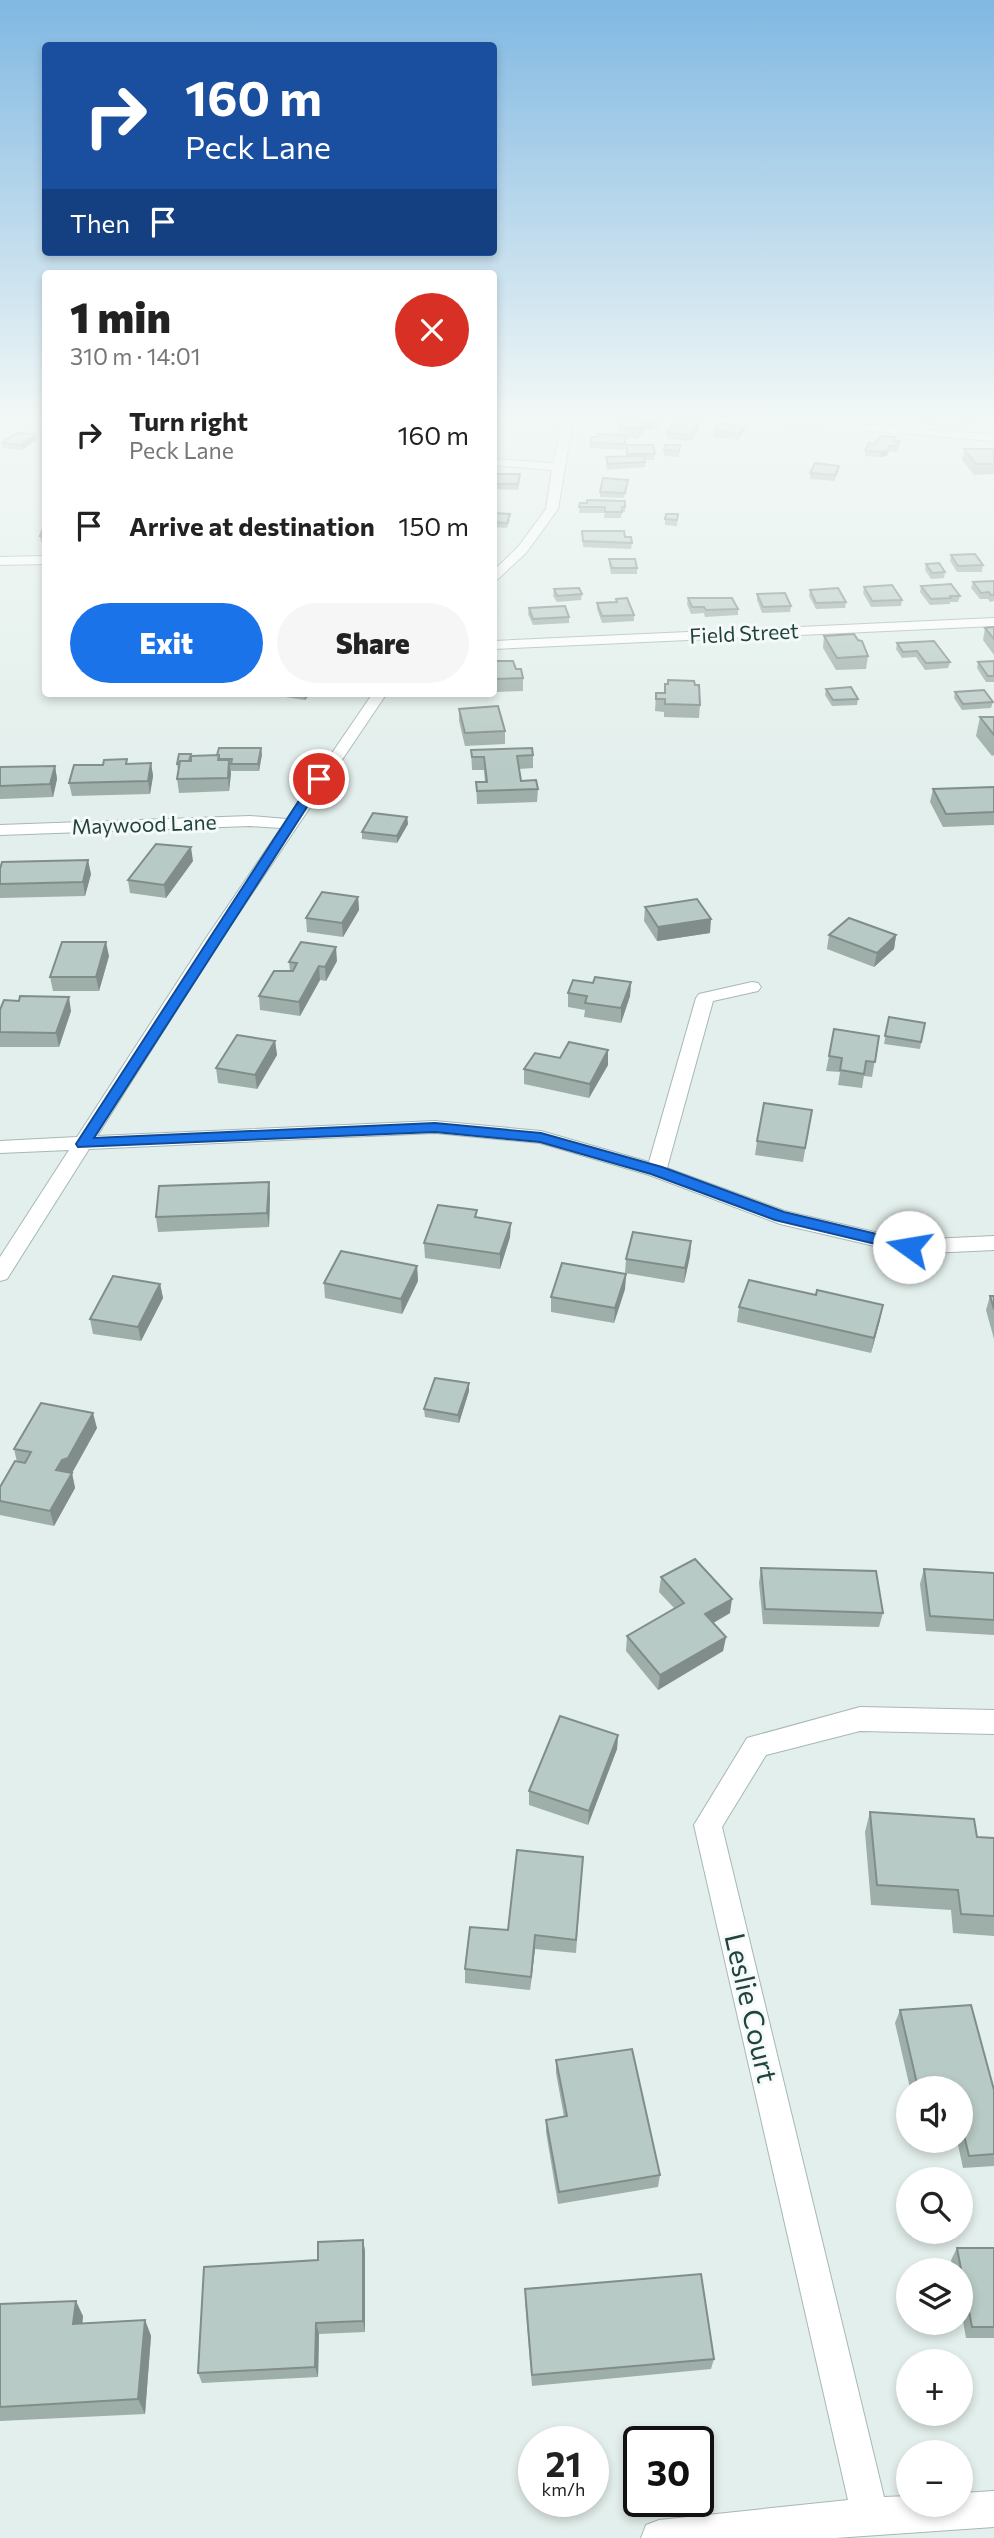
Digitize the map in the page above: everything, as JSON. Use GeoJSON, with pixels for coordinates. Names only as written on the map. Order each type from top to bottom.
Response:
{"type":"FeatureCollection","features":[{"type":"Feature","properties":{"kind":"street"},"geometry":{"type":"LineString","coordinates":[[497,573],[531,537]]}},
{"type":"Feature","properties":{"kind":"street"},"geometry":{"type":"LineString","coordinates":[[0,561],[42,560]]}},
{"type":"Feature","properties":{"kind":"street","name":"Field Street"},"geometry":{"type":"LineString","coordinates":[[497,645],[994,622]]}},
{"type":"Feature","properties":{"kind":"street"},"geometry":{"type":"LineString","coordinates":[[0,1274],[289,824],[377,697]]}},
{"type":"Feature","properties":{"kind":"street","name":"Maywood Lane"},"geometry":{"type":"LineString","coordinates":[[0,830],[250,821],[289,824]]}},
{"type":"Feature","properties":{"kind":"street"},"geometry":{"type":"LineString","coordinates":[[656,1171],[705,998],[752,987]]}},
{"type":"Feature","properties":{"kind":"street"},"geometry":{"type":"LineString","coordinates":[[0,1147],[435,1128],[541,1137],[656,1171],[780,1217],[909,1247],[994,1243]]}},
{"type":"Feature","properties":{"kind":"street","name":"Leslie Court"},"geometry":{"type":"LineString","coordinates":[[870,2516],[708,1825],[757,1746],[860,1719],[994,1722]]}},
{"type":"Feature","properties":{"kind":"street"},"geometry":{"type":"LineString","coordinates":[[659,2538],[870,2516],[994,2509]]}},
{"type":"Feature","properties":{"kind":"building"},"geometry":{"type":"Polygon","coordinates":[[[583,537],[631,537],[632,543],[583,541],[583,537]]]}},
{"type":"Feature","properties":{"kind":"building"},"geometry":{"type":"Polygon","coordinates":[[[975,554],[983,565],[958,566],[951,555],[975,554]]]}},
{"type":"Feature","properties":{"kind":"building"},"geometry":{"type":"Polygon","coordinates":[[[609,559],[635,559],[637,568],[612,568],[609,559]]]}},
{"type":"Feature","properties":{"kind":"building"},"geometry":{"type":"Polygon","coordinates":[[[939,563],[945,572],[932,573],[926,564],[939,563]]]}},
{"type":"Feature","properties":{"kind":"building"},"geometry":{"type":"Polygon","coordinates":[[[994,581],[994,595],[989,592],[981,593],[973,582],[994,581]]]}},
{"type":"Feature","properties":{"kind":"building"},"geometry":{"type":"Polygon","coordinates":[[[951,584],[960,596],[931,599],[921,586],[951,584]]]}},
{"type":"Feature","properties":{"kind":"building"},"geometry":{"type":"Polygon","coordinates":[[[892,585],[902,600],[872,601],[864,587],[892,585]]]}},
{"type":"Feature","properties":{"kind":"building"},"geometry":{"type":"Polygon","coordinates":[[[579,588],[582,594],[557,596],[554,589],[579,588]]]}},
{"type":"Feature","properties":{"kind":"building"},"geometry":{"type":"Polygon","coordinates":[[[838,588],[846,602],[816,603],[810,590],[838,588]]]}},
{"type":"Feature","properties":{"kind":"building"},"geometry":{"type":"Polygon","coordinates":[[[785,593],[791,606],[763,607],[757,594],[785,593]]]}},
{"type":"Feature","properties":{"kind":"building"},"geometry":{"type":"Polygon","coordinates":[[[627,598],[634,615],[602,616],[597,603],[617,602],[616,599],[627,598]]]}},
{"type":"Feature","properties":{"kind":"building"},"geometry":{"type":"Polygon","coordinates":[[[688,598],[732,598],[738,609],[706,610],[704,607],[692,607],[688,598]]]}},
{"type":"Feature","properties":{"kind":"building"},"geometry":{"type":"Polygon","coordinates":[[[565,606],[569,617],[533,619],[529,608],[565,606]]]}},
{"type":"Feature","properties":{"kind":"building"},"geometry":{"type":"Polygon","coordinates":[[[994,627],[994,639],[985,628],[994,627]]]}},
{"type":"Feature","properties":{"kind":"building"},"geometry":{"type":"Polygon","coordinates":[[[854,634],[862,641],[868,656],[837,658],[824,636],[854,634]]]}},
{"type":"Feature","properties":{"kind":"building"},"geometry":{"type":"Polygon","coordinates":[[[934,641],[950,662],[926,663],[917,651],[903,652],[897,643],[934,641]]]}},
{"type":"Feature","properties":{"kind":"building"},"geometry":{"type":"Polygon","coordinates":[[[497,661],[513,661],[516,669],[521,669],[523,678],[497,679],[497,661]]]}},
{"type":"Feature","properties":{"kind":"building"},"geometry":{"type":"Polygon","coordinates":[[[994,661],[994,676],[988,676],[978,662],[994,661]]]}},
{"type":"Feature","properties":{"kind":"building"},"geometry":{"type":"Polygon","coordinates":[[[668,680],[694,681],[695,685],[699,685],[700,705],[665,704],[665,699],[656,699],[656,693],[665,693],[668,680]]]}},
{"type":"Feature","properties":{"kind":"building"},"geometry":{"type":"Polygon","coordinates":[[[851,687],[858,699],[833,700],[826,689],[851,687]]]}},
{"type":"Feature","properties":{"kind":"building"},"geometry":{"type":"Polygon","coordinates":[[[984,690],[993,702],[963,704],[955,692],[984,690]]]}},
{"type":"Feature","properties":{"kind":"building"},"geometry":{"type":"Polygon","coordinates":[[[498,706],[505,731],[465,733],[459,709],[498,706]]]}},
{"type":"Feature","properties":{"kind":"building"},"geometry":{"type":"Polygon","coordinates":[[[980,717],[994,717],[994,735],[980,717]]]}},
{"type":"Feature","properties":{"kind":"building"},"geometry":{"type":"Polygon","coordinates":[[[219,748],[261,748],[258,764],[231,764],[232,759],[219,759],[219,748]]]}},
{"type":"Feature","properties":{"kind":"building"},"geometry":{"type":"Polygon","coordinates":[[[532,748],[533,755],[517,756],[521,781],[536,780],[538,789],[477,791],[476,782],[487,782],[484,757],[472,757],[471,750],[532,748]]]}},
{"type":"Feature","properties":{"kind":"building"},"geometry":{"type":"Polygon","coordinates":[[[179,754],[191,754],[189,761],[180,761],[177,764],[179,754]]]}},
{"type":"Feature","properties":{"kind":"building"},"geometry":{"type":"Polygon","coordinates":[[[219,755],[218,760],[229,760],[228,778],[177,779],[180,761],[191,761],[191,756],[219,755]]]}},
{"type":"Feature","properties":{"kind":"building"},"geometry":{"type":"Polygon","coordinates":[[[127,759],[126,764],[151,763],[148,781],[69,783],[74,765],[103,765],[104,760],[127,759]]]}},
{"type":"Feature","properties":{"kind":"building"},"geometry":{"type":"Polygon","coordinates":[[[55,766],[50,784],[0,786],[0,767],[55,766]]]}},
{"type":"Feature","properties":{"kind":"building"},"geometry":{"type":"Polygon","coordinates":[[[994,787],[994,812],[946,814],[933,789],[994,787]]]}},
{"type":"Feature","properties":{"kind":"building"},"geometry":{"type":"Polygon","coordinates":[[[373,813],[407,817],[397,836],[362,832],[373,813]]]}},
{"type":"Feature","properties":{"kind":"building"},"geometry":{"type":"Polygon","coordinates":[[[156,844],[191,847],[164,885],[128,880],[156,844]]]}},
{"type":"Feature","properties":{"kind":"building"},"geometry":{"type":"Polygon","coordinates":[[[88,860],[83,882],[0,884],[2,862],[88,860]]]}},
{"type":"Feature","properties":{"kind":"building"},"geometry":{"type":"Polygon","coordinates":[[[322,892],[358,897],[342,923],[306,918],[322,892]]]}},
{"type":"Feature","properties":{"kind":"building"},"geometry":{"type":"Polygon","coordinates":[[[697,899],[711,919],[658,927],[645,907],[697,899]]]}},
{"type":"Feature","properties":{"kind":"building"},"geometry":{"type":"Polygon","coordinates":[[[849,918],[896,935],[877,953],[829,935],[849,918]]]}},
{"type":"Feature","properties":{"kind":"building"},"geometry":{"type":"Polygon","coordinates":[[[62,942],[106,942],[96,977],[50,977],[62,942]]]}},
{"type":"Feature","properties":{"kind":"building"},"geometry":{"type":"Polygon","coordinates":[[[301,942],[336,947],[325,967],[319,966],[299,1002],[259,996],[274,971],[293,971],[297,963],[289,962],[301,942]]]}},
{"type":"Feature","properties":{"kind":"building"},"geometry":{"type":"Polygon","coordinates":[[[595,977],[631,982],[621,1008],[585,1003],[587,996],[568,993],[573,980],[593,983],[595,977]]]}},
{"type":"Feature","properties":{"kind":"building"},"geometry":{"type":"Polygon","coordinates":[[[20,996],[69,997],[56,1033],[0,1032],[0,1010],[4,1000],[19,1001],[20,996]]]}},
{"type":"Feature","properties":{"kind":"building"},"geometry":{"type":"Polygon","coordinates":[[[889,1017],[925,1023],[921,1042],[885,1036],[889,1017]]]}},
{"type":"Feature","properties":{"kind":"building"},"geometry":{"type":"Polygon","coordinates":[[[834,1029],[879,1036],[875,1062],[866,1061],[864,1074],[840,1070],[842,1058],[829,1056],[834,1029]]]}},
{"type":"Feature","properties":{"kind":"building"},"geometry":{"type":"Polygon","coordinates":[[[237,1035],[275,1041],[255,1075],[216,1068],[237,1035]]]}},
{"type":"Feature","properties":{"kind":"building"},"geometry":{"type":"Polygon","coordinates":[[[569,1042],[608,1050],[590,1084],[524,1069],[535,1053],[560,1058],[569,1042]]]}},
{"type":"Feature","properties":{"kind":"building"},"geometry":{"type":"Polygon","coordinates":[[[764,1103],[812,1110],[805,1148],[757,1141],[764,1103]]]}},
{"type":"Feature","properties":{"kind":"building"},"geometry":{"type":"Polygon","coordinates":[[[269,1182],[267,1213],[156,1217],[159,1186],[269,1182]]]}},
{"type":"Feature","properties":{"kind":"building"},"geometry":{"type":"Polygon","coordinates":[[[438,1205],[477,1210],[475,1217],[511,1223],[500,1254],[424,1243],[438,1205]]]}},
{"type":"Feature","properties":{"kind":"building"},"geometry":{"type":"Polygon","coordinates":[[[633,1232],[691,1241],[685,1268],[626,1259],[633,1232]]]}},
{"type":"Feature","properties":{"kind":"building"},"geometry":{"type":"Polygon","coordinates":[[[341,1251],[417,1266],[401,1299],[324,1283],[341,1251]]]}},
{"type":"Feature","properties":{"kind":"building"},"geometry":{"type":"Polygon","coordinates":[[[562,1263],[626,1274],[615,1308],[551,1297],[562,1263]]]}},
{"type":"Feature","properties":{"kind":"building"},"geometry":{"type":"Polygon","coordinates":[[[113,1276],[160,1284],[138,1327],[90,1319],[113,1276]]]}},
{"type":"Feature","properties":{"kind":"building"},"geometry":{"type":"Polygon","coordinates":[[[749,1280],[816,1295],[817,1290],[883,1305],[874,1338],[739,1307],[749,1280]]]}},
{"type":"Feature","properties":{"kind":"building"},"geometry":{"type":"Polygon","coordinates":[[[435,1378],[469,1383],[458,1415],[424,1409],[435,1378]]]}},
{"type":"Feature","properties":{"kind":"building"},"geometry":{"type":"Polygon","coordinates":[[[41,1403],[93,1413],[68,1458],[62,1460],[56,1470],[72,1473],[50,1511],[0,1501],[0,1487],[15,1461],[25,1463],[31,1452],[14,1449],[41,1403]]]}},
{"type":"Feature","properties":{"kind":"building"},"geometry":{"type":"Polygon","coordinates":[[[695,1559],[732,1599],[705,1614],[726,1637],[660,1675],[627,1636],[684,1603],[661,1577],[695,1559]]]}},
{"type":"Feature","properties":{"kind":"building"},"geometry":{"type":"Polygon","coordinates":[[[761,1568],[876,1571],[883,1613],[765,1609],[761,1568]]]}},
{"type":"Feature","properties":{"kind":"building"},"geometry":{"type":"Polygon","coordinates":[[[924,1569],[994,1573],[994,1620],[930,1616],[924,1569]]]}},
{"type":"Feature","properties":{"kind":"building"},"geometry":{"type":"Polygon","coordinates":[[[560,1716],[618,1735],[589,1811],[529,1791],[560,1716]]]}},
{"type":"Feature","properties":{"kind":"building"},"geometry":{"type":"Polygon","coordinates":[[[870,1812],[974,1819],[977,1837],[994,1838],[994,1916],[961,1914],[958,1890],[877,1885],[870,1812]]]}},
{"type":"Feature","properties":{"kind":"building"},"geometry":{"type":"Polygon","coordinates":[[[517,1850],[583,1857],[576,1940],[535,1935],[531,1977],[465,1969],[470,1927],[508,1930],[517,1850]]]}},
{"type":"Feature","properties":{"kind":"building"},"geometry":{"type":"Polygon","coordinates":[[[971,2005],[994,2090],[994,2154],[969,2156],[968,2153],[973,2153],[973,2076],[915,2076],[900,2010],[971,2005]]]}},
{"type":"Feature","properties":{"kind":"building"},"geometry":{"type":"Polygon","coordinates":[[[632,2049],[660,2175],[559,2192],[546,2120],[567,2116],[556,2060],[632,2049]]]}},
{"type":"Feature","properties":{"kind":"building"},"geometry":{"type":"Polygon","coordinates":[[[363,2240],[363,2321],[316,2323],[315,2367],[198,2373],[204,2267],[318,2260],[318,2242],[363,2240]]]}},
{"type":"Feature","properties":{"kind":"building"},"geometry":{"type":"Polygon","coordinates":[[[957,2248],[994,2248],[994,2327],[973,2327],[973,2258],[959,2258],[957,2248]]]}},
{"type":"Feature","properties":{"kind":"building"},"geometry":{"type":"Polygon","coordinates":[[[701,2274],[714,2359],[532,2375],[525,2289],[701,2274]]]}},
{"type":"Feature","properties":{"kind":"building"},"geometry":{"type":"Polygon","coordinates":[[[76,2301],[73,2324],[145,2320],[138,2399],[0,2407],[0,2304],[76,2301]]]}},
{"type":"Feature","properties":{"kind":"route"},"geometry":{"type":"LineString","coordinates":[[319,779],[83,1144],[162,1138],[435,1128],[541,1137],[656,1171],[780,1217],[909,1247]]}}]}
